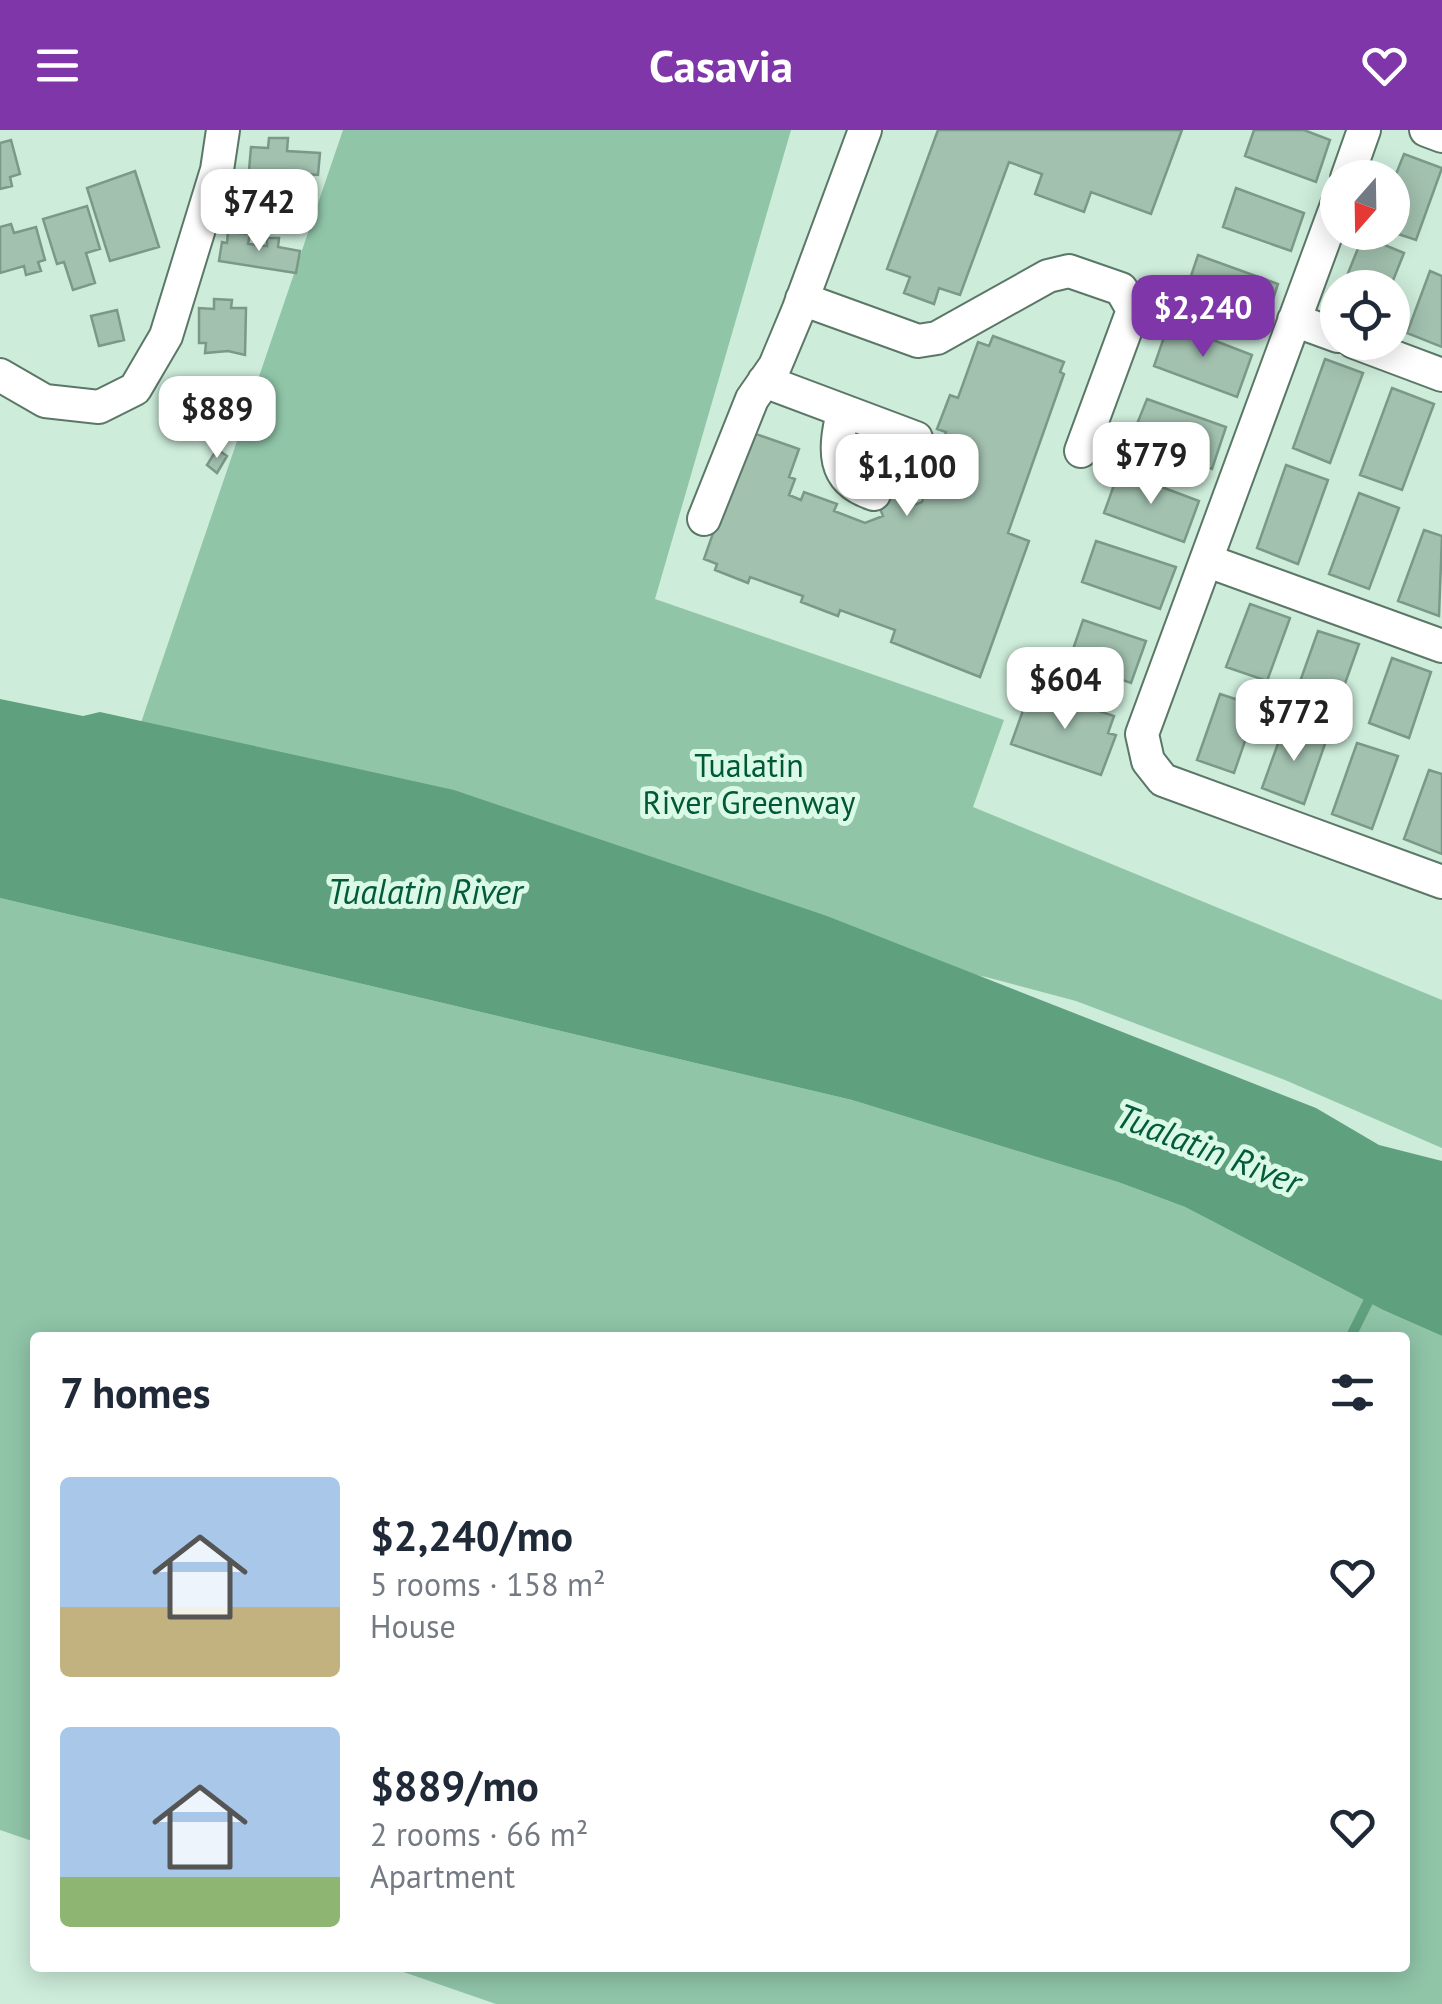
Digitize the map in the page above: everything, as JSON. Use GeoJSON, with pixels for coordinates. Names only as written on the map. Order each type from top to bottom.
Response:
{"type":"FeatureCollection","features":[{"type":"Feature","properties":{"kind":"lane"},"geometry":{"type":"LineString","coordinates":[[0,374],[45,401],[99,407],[135,389],[166,336],[217,170],[223,130]]}},
{"type":"Feature","properties":{"kind":"lane"},"geometry":{"type":"LineString","coordinates":[[704,518],[752,399],[775,366],[865,130]]}},
{"type":"Feature","properties":{"kind":"lane"},"geometry":{"type":"LineString","coordinates":[[1353,160],[1364,130]]}},
{"type":"Feature","properties":{"kind":"lane"},"geometry":{"type":"LineString","coordinates":[[1426,130],[1442,136]]}},
{"type":"Feature","properties":{"kind":"lane"},"geometry":{"type":"LineString","coordinates":[[1320,250],[1142,734],[1148,760],[1163,780],[1442,882]]}},
{"type":"Feature","properties":{"kind":"lane"},"geometry":{"type":"LineString","coordinates":[[802,299],[918,341],[937,338],[1048,276],[1069,271],[1121,289],[1133,310],[1081,451]]}},
{"type":"Feature","properties":{"kind":"lane"},"geometry":{"type":"LineString","coordinates":[[1294,320],[1320,329]]}},
{"type":"Feature","properties":{"kind":"lane"},"geometry":{"type":"LineString","coordinates":[[1402,360],[1442,375]]}},
{"type":"Feature","properties":{"kind":"lane"},"geometry":{"type":"LineString","coordinates":[[764,382],[843,411],[916,438],[918,467],[889,488],[856,488],[838,462],[836,440],[843,411]]}},
{"type":"Feature","properties":{"kind":"lane"},"geometry":{"type":"LineString","coordinates":[[1208,562],[1442,646]]}},
{"type":"Feature","properties":{"kind":"green space","name":"Tualatin River Greenway"},"geometry":{"type":"Polygon","coordinates":[[[343,130],[791,130],[655,599],[1004,720],[973,807],[1442,1000],[1442,1148],[1285,1080],[1076,1001],[917,964],[130,755],[343,130]]]}},
{"type":"Feature","properties":{"kind":"green space"},"geometry":{"type":"Polygon","coordinates":[[[0,898],[852,1100],[1118,1182],[1185,1207],[1383,1310],[1442,1336],[1442,2004],[496,2004],[404,1972],[1410,1972],[1410,1332],[30,1332],[30,1840],[0,1830],[0,898]]]}},
{"type":"Feature","properties":{"kind":"water","name":"Tualatin River"},"geometry":{"type":"Polygon","coordinates":[[[0,699],[83,716],[100,712],[454,790],[827,916],[1316,1108],[1379,1145],[1442,1161],[1442,1336],[1383,1310],[1185,1207],[1118,1182],[852,1100],[0,898],[0,699]]]}},
{"type":"Feature","properties":{"kind":"building"},"geometry":{"type":"Polygon","coordinates":[[[938,130],[1182,130],[1151,214],[1091,192],[1084,212],[1035,194],[1042,174],[1009,162],[960,295],[939,288],[934,304],[904,293],[910,277],[887,269],[938,130]]]}},
{"type":"Feature","properties":{"kind":"building"},"geometry":{"type":"Polygon","coordinates":[[[1254,130],[1304,130],[1330,140],[1320,160],[1316,182],[1245,156],[1254,130]]]}},
{"type":"Feature","properties":{"kind":"building"},"geometry":{"type":"Polygon","coordinates":[[[269,138],[288,138],[287,151],[320,153],[318,175],[249,170],[251,147],[268,148],[269,138]]]}},
{"type":"Feature","properties":{"kind":"building"},"geometry":{"type":"Polygon","coordinates":[[[11,140],[20,174],[10,177],[12,186],[0,189],[0,143],[11,140]]]}},
{"type":"Feature","properties":{"kind":"building"},"geometry":{"type":"Polygon","coordinates":[[[1404,154],[1442,168],[1416,240],[1410,238],[1410,160],[1402,160],[1404,154]]]}},
{"type":"Feature","properties":{"kind":"building"},"geometry":{"type":"Polygon","coordinates":[[[135,171],[159,247],[110,261],[87,188],[135,171]]]}},
{"type":"Feature","properties":{"kind":"building"},"geometry":{"type":"Polygon","coordinates":[[[1236,188],[1304,213],[1291,251],[1223,227],[1236,188]]]}},
{"type":"Feature","properties":{"kind":"building"},"geometry":{"type":"Polygon","coordinates":[[[87,206],[100,249],[86,253],[95,283],[73,290],[64,262],[57,264],[43,219],[87,206]]]}},
{"type":"Feature","properties":{"kind":"building"},"geometry":{"type":"Polygon","coordinates":[[[11,224],[14,233],[36,227],[45,260],[38,262],[41,271],[26,275],[24,266],[0,273],[0,227],[11,224]]]}},
{"type":"Feature","properties":{"kind":"building"},"geometry":{"type":"Polygon","coordinates":[[[228,232],[250,234],[248,244],[267,246],[267,238],[279,238],[278,247],[300,251],[296,273],[219,261],[228,232]]]}},
{"type":"Feature","properties":{"kind":"building"},"geometry":{"type":"Polygon","coordinates":[[[1357,250],[1404,253],[1397,270],[1349,270],[1357,250]]]}},
{"type":"Feature","properties":{"kind":"building"},"geometry":{"type":"Polygon","coordinates":[[[1198,255],[1278,284],[1265,323],[1185,294],[1198,255]]]}},
{"type":"Feature","properties":{"kind":"building"},"geometry":{"type":"Polygon","coordinates":[[[1430,271],[1442,276],[1442,347],[1410,334],[1430,271]]]}},
{"type":"Feature","properties":{"kind":"building"},"geometry":{"type":"Polygon","coordinates":[[[214,299],[232,300],[231,308],[246,308],[245,355],[228,351],[205,353],[206,343],[199,343],[199,308],[214,309],[214,299]]]}},
{"type":"Feature","properties":{"kind":"building"},"geometry":{"type":"Polygon","coordinates":[[[117,310],[124,340],[99,346],[91,316],[117,310]]]}},
{"type":"Feature","properties":{"kind":"building"},"geometry":{"type":"Polygon","coordinates":[[[1169,323],[1252,355],[1237,397],[1154,366],[1169,323]]]}},
{"type":"Feature","properties":{"kind":"building"},"geometry":{"type":"Polygon","coordinates":[[[993,336],[1064,362],[1060,372],[1064,374],[1008,533],[1029,541],[980,677],[891,642],[895,630],[840,610],[838,616],[801,602],[803,596],[750,577],[748,583],[715,570],[717,564],[704,559],[747,436],[753,433],[799,449],[789,477],[795,479],[789,495],[801,500],[804,492],[837,504],[834,511],[865,523],[883,516],[864,469],[894,456],[914,505],[922,502],[946,432],[937,429],[950,395],[958,398],[978,342],[989,346],[993,336]]]}},
{"type":"Feature","properties":{"kind":"building"},"geometry":{"type":"Polygon","coordinates":[[[1325,360],[1363,373],[1330,463],[1293,448],[1325,360]]]}},
{"type":"Feature","properties":{"kind":"building"},"geometry":{"type":"Polygon","coordinates":[[[1392,388],[1434,404],[1402,490],[1360,475],[1392,388]]]}},
{"type":"Feature","properties":{"kind":"building"},"geometry":{"type":"Polygon","coordinates":[[[1147,399],[1226,427],[1212,469],[1131,439],[1147,399]]]}},
{"type":"Feature","properties":{"kind":"building"},"geometry":{"type":"Polygon","coordinates":[[[217,449],[227,456],[217,473],[207,465],[217,449]]]}},
{"type":"Feature","properties":{"kind":"building"},"geometry":{"type":"Polygon","coordinates":[[[1286,465],[1328,480],[1298,564],[1257,548],[1286,465]]]}},
{"type":"Feature","properties":{"kind":"building"},"geometry":{"type":"Polygon","coordinates":[[[1119,471],[1199,501],[1184,542],[1104,513],[1119,471]]]}},
{"type":"Feature","properties":{"kind":"building"},"geometry":{"type":"Polygon","coordinates":[[[1359,493],[1399,508],[1369,589],[1329,574],[1359,493]]]}},
{"type":"Feature","properties":{"kind":"building"},"geometry":{"type":"Polygon","coordinates":[[[1424,530],[1442,536],[1439,616],[1398,601],[1424,530]]]}},
{"type":"Feature","properties":{"kind":"building"},"geometry":{"type":"Polygon","coordinates":[[[1096,541],[1176,567],[1160,609],[1082,582],[1096,541]]]}},
{"type":"Feature","properties":{"kind":"building"},"geometry":{"type":"Polygon","coordinates":[[[1250,604],[1290,618],[1267,681],[1226,667],[1250,604]]]}},
{"type":"Feature","properties":{"kind":"building"},"geometry":{"type":"Polygon","coordinates":[[[1083,620],[1146,641],[1131,683],[1069,661],[1083,620]]]}},
{"type":"Feature","properties":{"kind":"building"},"geometry":{"type":"Polygon","coordinates":[[[1318,631],[1359,644],[1337,706],[1297,690],[1318,631]]]}},
{"type":"Feature","properties":{"kind":"building"},"geometry":{"type":"Polygon","coordinates":[[[1392,658],[1431,672],[1409,738],[1369,723],[1392,658]]]}},
{"type":"Feature","properties":{"kind":"building"},"geometry":{"type":"Polygon","coordinates":[[[1031,688],[1114,716],[1108,733],[1116,735],[1101,775],[1011,744],[1031,688]]]}},
{"type":"Feature","properties":{"kind":"building"},"geometry":{"type":"Polygon","coordinates":[[[1220,694],[1257,706],[1234,773],[1197,760],[1220,694]]]}},
{"type":"Feature","properties":{"kind":"building"},"geometry":{"type":"Polygon","coordinates":[[[1285,724],[1326,741],[1304,804],[1262,788],[1285,724]]]}},
{"type":"Feature","properties":{"kind":"building"},"geometry":{"type":"Polygon","coordinates":[[[1357,743],[1398,756],[1372,829],[1332,814],[1357,743]]]}},
{"type":"Feature","properties":{"kind":"building"},"geometry":{"type":"Polygon","coordinates":[[[1429,770],[1442,774],[1442,854],[1404,839],[1429,770]]]}},
{"type":"Feature","properties":{"kind":"waterway"},"geometry":{"type":"LineString","coordinates":[[1353,1332],[1372,1294]]}}]}
